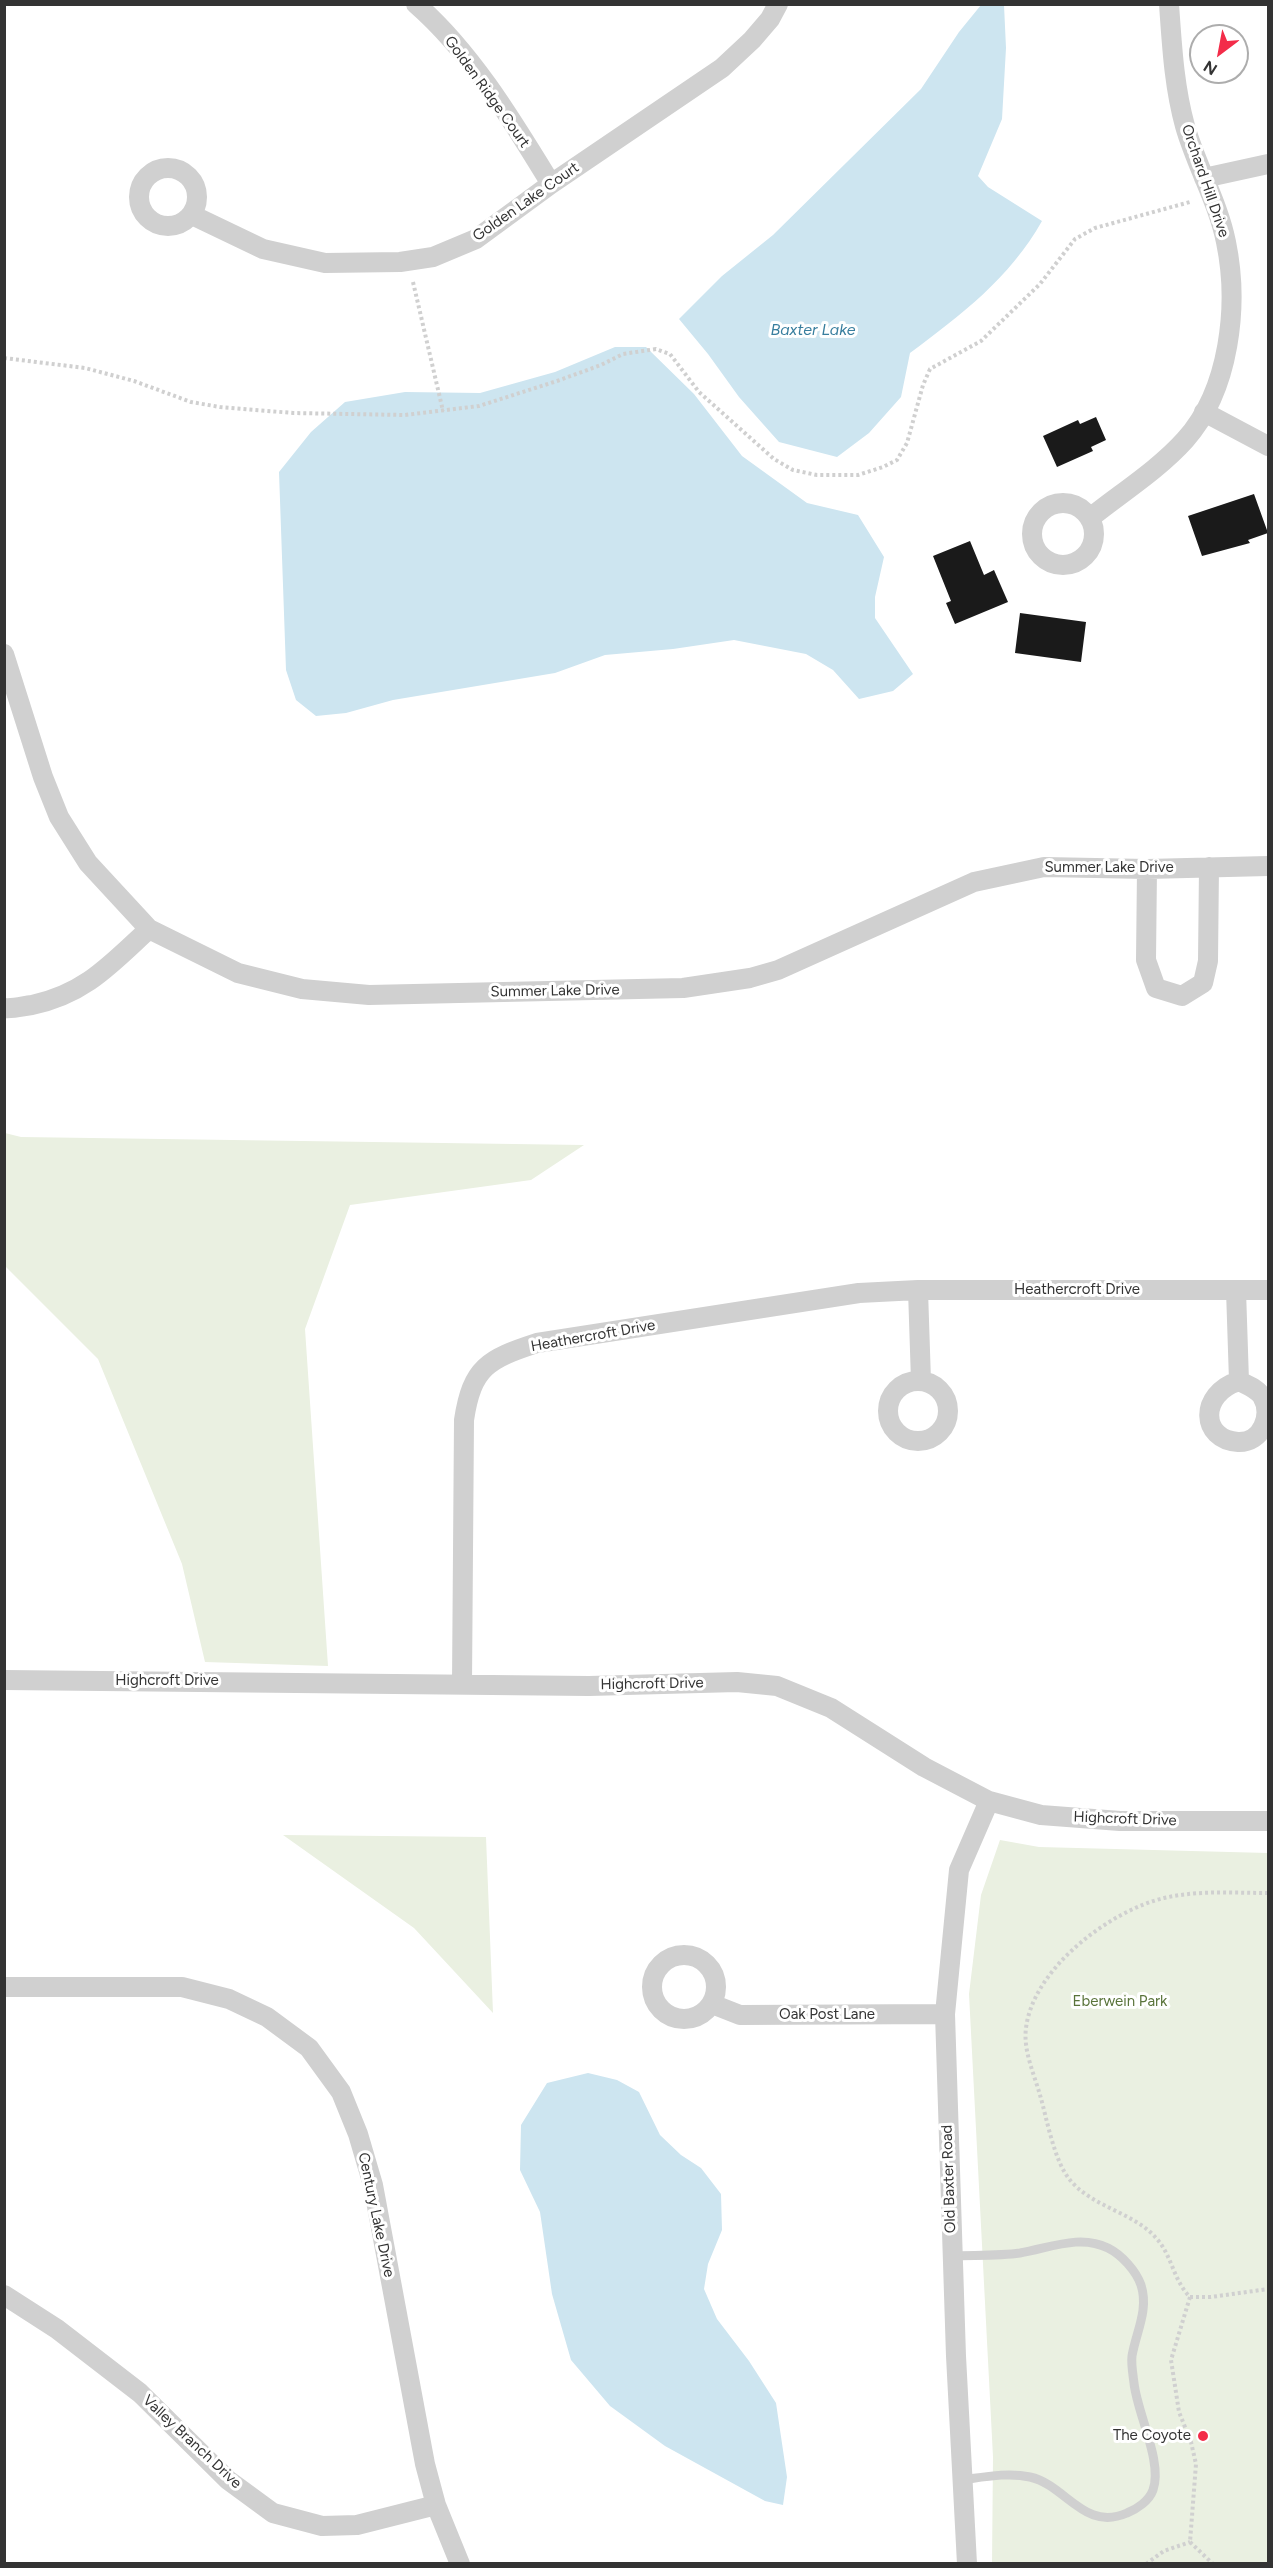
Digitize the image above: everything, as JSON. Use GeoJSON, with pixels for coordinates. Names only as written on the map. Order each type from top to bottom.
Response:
{"type":"FeatureCollection","features":[{"type":"Feature","properties":{"kind":"street","name":"Golden Ridge Court"},"geometry":{"type":"LineString","coordinates":[[416,4],[429,15],[466,59],[510,118],[551,184]]}},
{"type":"Feature","properties":{"kind":"street","name":"Golden Lake Court"},"geometry":{"type":"LineString","coordinates":[[192,215],[263,249],[325,263],[400,262],[433,257],[476,239],[551,184],[722,68],[770,19],[778,4]]}},
{"type":"Feature","properties":{"kind":"street","name":"Orchard Hill Drive"},"geometry":{"type":"LineString","coordinates":[[1090,518],[1186,439],[1204,412],[1222,369],[1232,316],[1226,241],[1186,127],[1174,78],[1169,4]]}},
{"type":"Feature","properties":{"kind":"street"},"geometry":{"type":"LineString","coordinates":[[1204,178],[1269,164]]}},
{"type":"Feature","properties":{"kind":"street"},"geometry":{"type":"LineString","coordinates":[[1204,412],[1269,446]]}},
{"type":"Feature","properties":{"kind":"street","name":"Summer Lake Drive"},"geometry":{"type":"LineString","coordinates":[[4,654],[43,777],[59,817],[88,863],[148,929],[238,973],[302,989],[369,995],[682,987],[750,978],[778,970],[974,882],[1044,867],[1147,869],[1269,866]]}},
{"type":"Feature","properties":{"kind":"street"},"geometry":{"type":"LineString","coordinates":[[1147,869],[1146,960],[1156,988],[1182,996],[1203,983],[1208,961],[1209,867]]}},
{"type":"Feature","properties":{"kind":"street"},"geometry":{"type":"LineString","coordinates":[[4,1008],[42,1003],[76,992],[101,973],[148,929]]}},
{"type":"Feature","properties":{"kind":"street"},"geometry":{"type":"LineString","coordinates":[[918,1290],[921,1381]]}},
{"type":"Feature","properties":{"kind":"street","name":"Heathercroft Drive"},"geometry":{"type":"LineString","coordinates":[[462,1683],[464,1420],[467,1396],[483,1368],[502,1354],[537,1343],[860,1293],[918,1290],[1269,1290]]}},
{"type":"Feature","properties":{"kind":"street"},"geometry":{"type":"LineString","coordinates":[[1236,1290],[1239,1381]]}},
{"type":"Feature","properties":{"kind":"street","name":"Highcroft Drive"},"geometry":{"type":"LineString","coordinates":[[4,1680],[589,1686],[737,1682],[777,1686],[831,1708],[924,1767],[988,1801],[1041,1815],[1120,1821],[1269,1821]]}},
{"type":"Feature","properties":{"kind":"street","name":"Old Baxter Road"},"geometry":{"type":"LineString","coordinates":[[966,2564],[952,2256],[945,2014],[958,1870],[988,1801]]}},
{"type":"Feature","properties":{"kind":"street","name":"Century Lake Drive"},"geometry":{"type":"LineString","coordinates":[[4,1986],[182,1987],[229,1999],[267,2017],[309,2049],[341,2092],[358,2134],[373,2185],[414,2413],[436,2505],[460,2564]]}},
{"type":"Feature","properties":{"kind":"street","name":"Oak Post Lane"},"geometry":{"type":"LineString","coordinates":[[712,2004],[740,2015],[945,2014]]}},
{"type":"Feature","properties":{"kind":"street","name":"Valley Branch Drive"},"geometry":{"type":"LineString","coordinates":[[4,2295],[57,2329],[140,2393],[228,2480],[273,2513],[322,2526],[357,2525],[436,2505]]}},
{"type":"Feature","properties":{"kind":"lane"},"geometry":{"type":"LineString","coordinates":[[952,2256],[1018,2253],[1084,2240],[1110,2249],[1131,2268],[1140,2284],[1144,2301],[1140,2330],[1132,2357],[1134,2384],[1139,2412],[1154,2458],[1153,2489],[1142,2505],[1125,2514],[1105,2518],[1087,2514],[1065,2497],[1032,2477],[1011,2475],[962,2480]]}},
{"type":"Feature","properties":{"kind":"path"},"geometry":{"type":"LineString","coordinates":[[4,357],[85,368],[134,381],[191,402],[220,407],[405,416],[479,406],[557,381],[601,365],[623,354],[656,349],[670,354],[699,392],[774,459],[793,470],[817,475],[858,475],[897,460],[907,443],[922,385],[930,369],[981,340],[1040,284],[1074,239],[1095,228],[1190,202]]}},
{"type":"Feature","properties":{"kind":"path"},"geometry":{"type":"LineString","coordinates":[[413,282],[443,411]]}},
{"type":"Feature","properties":{"kind":"path"},"geometry":{"type":"LineString","coordinates":[[1269,1893],[1196,1892],[1162,1898],[1117,1916],[1087,1938],[1061,1962],[1035,1995],[1026,2029],[1027,2049],[1036,2082],[1059,2160],[1070,2180],[1088,2196],[1133,2221],[1156,2238],[1179,2286],[1190,2297],[1211,2297],[1269,2289]]}},
{"type":"Feature","properties":{"kind":"path"},"geometry":{"type":"LineString","coordinates":[[1190,2297],[1170,2360],[1179,2412],[1191,2442],[1196,2464],[1190,2542]]}},
{"type":"Feature","properties":{"kind":"path"},"geometry":{"type":"LineString","coordinates":[[1146,2564],[1164,2552],[1190,2542]]}},
{"type":"Feature","properties":{"kind":"path"},"geometry":{"type":"LineString","coordinates":[[1190,2542],[1213,2564]]}},
{"type":"Feature","properties":{"kind":"green space"},"geometry":{"type":"Polygon","coordinates":[[[5,1133],[21,1137],[584,1145],[531,1180],[350,1205],[305,1329],[328,1666],[205,1662],[182,1564],[98,1359],[5,1266],[5,1133]]]}},
{"type":"Feature","properties":{"kind":"green space"},"geometry":{"type":"Polygon","coordinates":[[[283,1835],[486,1837],[493,2013],[414,1928],[283,1835]]]}},
{"type":"Feature","properties":{"kind":"green space","name":"Eberwein Park"},"geometry":{"type":"Polygon","coordinates":[[[1000,1840],[1039,1847],[1268,1853],[1268,2563],[992,2564],[993,2457],[969,1994],[981,1895],[1000,1840]]]}},
{"type":"Feature","properties":{"kind":"water","name":"Baxter Lake"},"geometry":{"type":"Polygon","coordinates":[[[981,5],[1004,5],[1006,48],[1002,119],[978,176],[988,187],[1042,221],[1000,278],[966,310],[910,353],[901,397],[869,433],[837,457],[779,442],[739,397],[679,319],[722,276],[773,235],[921,89],[959,32],[981,5]]]}},
{"type":"Feature","properties":{"kind":"water"},"geometry":{"type":"Polygon","coordinates":[[[615,347],[646,347],[694,394],[742,456],[807,503],[858,515],[884,557],[875,597],[875,618],[913,674],[893,691],[859,699],[833,670],[806,654],[734,640],[673,649],[605,655],[555,673],[393,700],[346,713],[316,716],[296,700],[286,670],[279,472],[311,432],[345,402],[405,392],[480,393],[555,372],[615,347]]]}},
{"type":"Feature","properties":{"kind":"water"},"geometry":{"type":"Polygon","coordinates":[[[588,2073],[617,2080],[639,2092],[660,2135],[681,2155],[701,2168],[721,2194],[722,2230],[708,2264],[704,2289],[717,2319],[749,2361],[776,2403],[787,2477],[783,2505],[765,2501],[665,2446],[610,2406],[571,2360],[552,2294],[540,2212],[520,2170],[521,2125],[547,2083],[588,2073]]]}},
{"type":"Feature","properties":{"kind":"building"},"geometry":{"type":"Polygon","coordinates":[[[1096,417],[1106,440],[1091,447],[1093,451],[1057,467],[1043,436],[1078,420],[1080,424],[1096,417]]]}},
{"type":"Feature","properties":{"kind":"building"},"geometry":{"type":"Polygon","coordinates":[[[1254,494],[1268,533],[1248,540],[1250,543],[1202,556],[1188,516],[1254,494]]]}},
{"type":"Feature","properties":{"kind":"building"},"geometry":{"type":"Polygon","coordinates":[[[970,541],[984,575],[994,570],[1008,602],[955,624],[946,603],[951,601],[933,556],[970,541]]]}},
{"type":"Feature","properties":{"kind":"building"},"geometry":{"type":"Polygon","coordinates":[[[1020,613],[1086,622],[1081,662],[1015,653],[1020,613]]]}},
{"type":"Feature","properties":{"kind":"place","name":"The Coyote"},"geometry":{"type":"Point","coordinates":[1203,2436]}}]}
